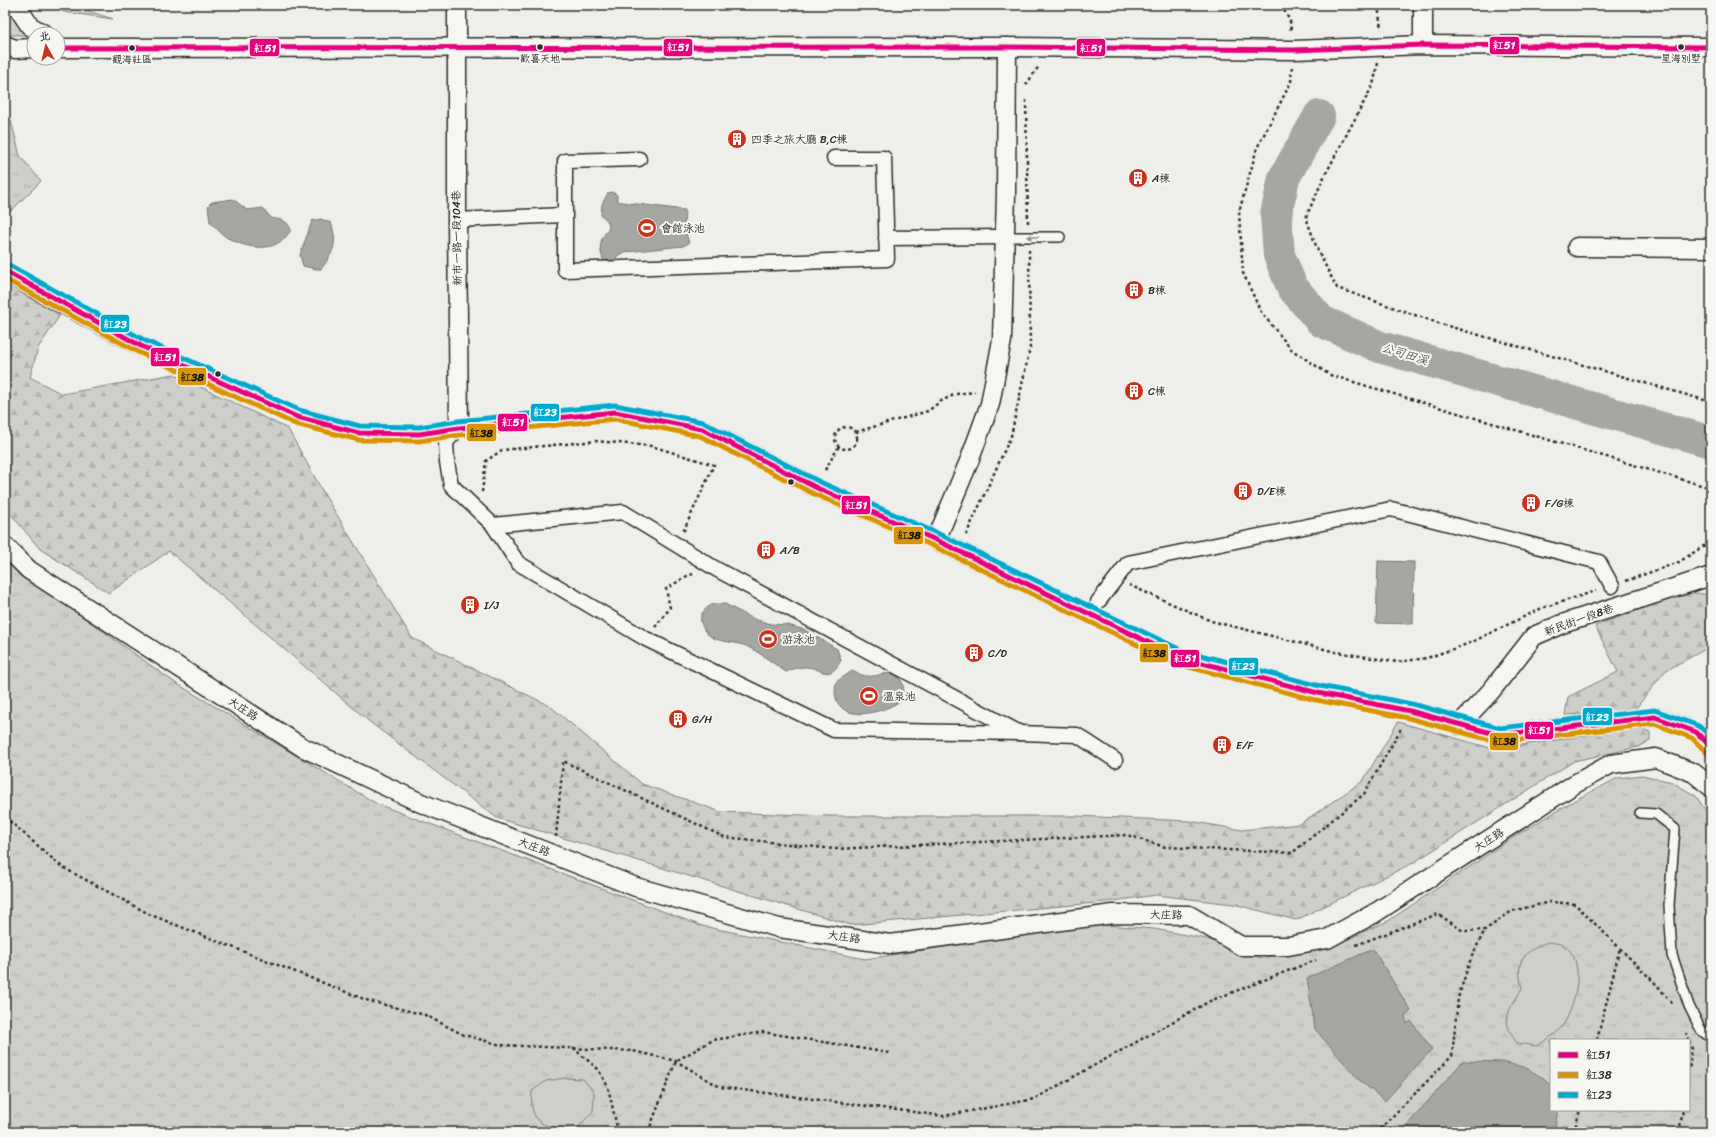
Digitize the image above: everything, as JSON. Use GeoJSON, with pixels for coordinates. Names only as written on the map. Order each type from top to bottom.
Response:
{"type":"FeatureCollection","features":[{"type":"Feature","properties":{"kind":"street"},"geometry":{"type":"LineString","coordinates":[[16,5],[30,26]]}},
{"type":"Feature","properties":{"kind":"street","name":"新市一路一段104巷"},"geometry":{"type":"LineString","coordinates":[[457,5],[456,48],[459,428]]}},
{"type":"Feature","properties":{"kind":"street"},"geometry":{"type":"LineString","coordinates":[[1423,5],[1423,45]]}},
{"type":"Feature","properties":{"kind":"street"},"geometry":{"type":"LineString","coordinates":[[66,41],[93,48]]}},
{"type":"Feature","properties":{"kind":"street"},"geometry":{"type":"LineString","coordinates":[[5,45],[15,49],[26,48]]}},
{"type":"Feature","properties":{"kind":"street"},"geometry":{"type":"LineString","coordinates":[[66,48],[1007,48],[1294,50],[1423,45],[1711,47]]}},
{"type":"Feature","properties":{"kind":"street"},"geometry":{"type":"LineString","coordinates":[[936,540],[990,404],[1002,340],[1005,237],[1007,48]]}},
{"type":"Feature","properties":{"kind":"street"},"geometry":{"type":"LineString","coordinates":[[639,160],[565,161],[565,270],[887,259],[884,158],[834,158]]}},
{"type":"Feature","properties":{"kind":"street"},"geometry":{"type":"LineString","coordinates":[[457,220],[564,215]]}},
{"type":"Feature","properties":{"kind":"street"},"geometry":{"type":"LineString","coordinates":[[886,238],[1005,237]]}},
{"type":"Feature","properties":{"kind":"street"},"geometry":{"type":"LineString","coordinates":[[1577,247],[1711,248]]}},
{"type":"Feature","properties":{"kind":"street"},"geometry":{"type":"LineString","coordinates":[[5,271],[35,289],[141,346],[297,417],[359,433],[419,434],[459,428],[615,412],[702,429],[817,488],[936,540],[1179,657],[1318,693],[1410,711],[1499,735],[1655,717],[1696,732],[1711,747]]}},
{"type":"Feature","properties":{"kind":"street"},"geometry":{"type":"LineString","coordinates":[[459,428],[446,442],[447,462],[451,485],[493,525],[518,562],[646,639],[834,730],[1077,735],[1115,760]]}},
{"type":"Feature","properties":{"kind":"street"},"geometry":{"type":"LineString","coordinates":[[1098,602],[1128,563],[1391,509],[1599,562],[1612,586]]}},
{"type":"Feature","properties":{"kind":"street"},"geometry":{"type":"LineString","coordinates":[[493,525],[622,512],[716,569],[1020,733]]}},
{"type":"Feature","properties":{"kind":"street","name":"大庄路"},"geometry":{"type":"LineString","coordinates":[[5,546],[29,570],[302,747],[421,803],[636,887],[779,928],[890,944],[1113,914],[1189,915],[1241,946],[1288,946],[1327,939],[1375,913],[1573,785],[1611,764],[1656,758],[1694,773],[1711,787]]}},
{"type":"Feature","properties":{"kind":"street","name":"新民街一段8巷"},"geometry":{"type":"LineString","coordinates":[[1459,725],[1491,691],[1534,636],[1562,624],[1711,576]]}},
{"type":"Feature","properties":{"kind":"lane"},"geometry":{"type":"LineString","coordinates":[[1005,237],[1060,237]]}},
{"type":"Feature","properties":{"kind":"lane"},"geometry":{"type":"LineString","coordinates":[[1640,813],[1656,814],[1675,829],[1669,905],[1672,955],[1689,1006],[1702,1030],[1711,1038]]}},
{"type":"Feature","properties":{"kind":"path"},"geometry":{"type":"LineString","coordinates":[[1026,91],[1026,84],[1038,66],[1046,66]]}},
{"type":"Feature","properties":{"kind":"path"},"geometry":{"type":"LineString","coordinates":[[1291,66],[1298,66]]}},
{"type":"Feature","properties":{"kind":"path"},"geometry":{"type":"LineString","coordinates":[[1370,66],[1378,66]]}},
{"type":"Feature","properties":{"kind":"path"},"geometry":{"type":"LineString","coordinates":[[1291,82],[1257,148],[1239,212],[1243,273],[1261,312],[1292,350],[1330,375],[1711,488]]}},
{"type":"Feature","properties":{"kind":"path"},"geometry":{"type":"LineString","coordinates":[[1373,85],[1324,177],[1306,217],[1317,249],[1337,288],[1441,324],[1711,402]]}},
{"type":"Feature","properties":{"kind":"path"},"geometry":{"type":"LineString","coordinates":[[964,540],[1011,436],[1030,348],[1026,99]]}},
{"type":"Feature","properties":{"kind":"path"},"geometry":{"type":"LineString","coordinates":[[5,182],[11,211]]}},
{"type":"Feature","properties":{"kind":"path"},"geometry":{"type":"LineString","coordinates":[[856,432],[928,411],[941,401],[956,394],[978,392]]}},
{"type":"Feature","properties":{"kind":"path"},"geometry":{"type":"LineString","coordinates":[[849,427],[856,432],[857,441],[852,448],[843,449],[836,443],[835,435],[841,428],[849,427]]}},
{"type":"Feature","properties":{"kind":"path"},"geometry":{"type":"LineString","coordinates":[[482,514],[481,486],[486,461],[502,450],[596,440],[651,446],[714,466],[676,545]]}},
{"type":"Feature","properties":{"kind":"path"},"geometry":{"type":"LineString","coordinates":[[825,470],[840,446]]}},
{"type":"Feature","properties":{"kind":"path"},"geometry":{"type":"LineString","coordinates":[[1116,579],[1211,622],[1336,652],[1397,662],[1427,658],[1470,643],[1542,608],[1612,586],[1679,562],[1710,542],[1711,539]]}},
{"type":"Feature","properties":{"kind":"path"},"geometry":{"type":"LineString","coordinates":[[646,639],[670,608],[666,588],[687,576],[716,569]]}},
{"type":"Feature","properties":{"kind":"path"},"geometry":{"type":"LineString","coordinates":[[554,855],[563,761],[724,837],[834,849],[1127,835],[1165,847],[1292,853],[1364,794],[1403,725]]}},
{"type":"Feature","properties":{"kind":"path"},"geometry":{"type":"LineString","coordinates":[[5,817],[62,867],[151,915],[369,1001],[425,1015],[464,1035],[501,1045],[632,1051],[676,1061],[720,1087],[944,1116],[1034,1099],[1210,1000],[1320,959]]}},
{"type":"Feature","properties":{"kind":"path"},"geometry":{"type":"LineString","coordinates":[[1380,1129],[1452,1056],[1458,998],[1471,958],[1485,930],[1512,911],[1550,902],[1575,904],[1657,985],[1676,1009]]}},
{"type":"Feature","properties":{"kind":"path"},"geometry":{"type":"LineString","coordinates":[[1350,948],[1438,914],[1463,931],[1485,930]]}},
{"type":"Feature","properties":{"kind":"path"},"geometry":{"type":"LineString","coordinates":[[1597,1039],[1620,948]]}},
{"type":"Feature","properties":{"kind":"path"},"geometry":{"type":"LineString","coordinates":[[1684,1028],[1688,1039]]}},
{"type":"Feature","properties":{"kind":"path"},"geometry":{"type":"LineString","coordinates":[[648,1132],[676,1061],[712,1040],[763,1032],[889,1053]]}},
{"type":"Feature","properties":{"kind":"path"},"geometry":{"type":"LineString","coordinates":[[1690,1044],[1692,1049],[1690,1062]]}},
{"type":"Feature","properties":{"kind":"path"},"geometry":{"type":"LineString","coordinates":[[573,1048],[598,1069],[608,1087],[618,1132]]}},
{"type":"Feature","properties":{"kind":"path"},"geometry":{"type":"LineString","coordinates":[[1574,1132],[1580,1111]]}},
{"type":"Feature","properties":{"kind":"path"},"geometry":{"type":"LineString","coordinates":[[1679,1132],[1683,1111]]}},
{"type":"Feature","properties":{"kind":"green space"},"geometry":{"type":"Polygon","coordinates":[[[5,5],[16,20],[26,30],[26,35],[5,35],[5,5]]]}},
{"type":"Feature","properties":{"kind":"green space"},"geometry":{"type":"Polygon","coordinates":[[[52,5],[75,5],[76,7],[113,19],[64,12],[52,5]]]}},
{"type":"Feature","properties":{"kind":"green space"},"geometry":{"type":"Polygon","coordinates":[[[5,97],[20,156],[41,181],[11,211],[5,215],[5,97]]]}},
{"type":"Feature","properties":{"kind":"green space"},"geometry":{"type":"Polygon","coordinates":[[[5,283],[60,315],[38,348],[30,377],[62,394],[174,374],[288,429],[324,494],[412,638],[550,706],[642,784],[721,812],[831,816],[1076,816],[1189,821],[1242,830],[1300,824],[1363,781],[1398,722],[1494,749],[1640,728],[1650,732],[1650,741],[1638,747],[1574,761],[1413,863],[1296,920],[1233,904],[1156,895],[1106,902],[851,925],[497,818],[371,723],[169,551],[109,593],[40,549],[5,507],[5,283]]]}},
{"type":"Feature","properties":{"kind":"green space"},"geometry":{"type":"Polygon","coordinates":[[[5,561],[174,682],[377,804],[702,926],[865,959],[1095,924],[1154,929],[1207,939],[1261,958],[1329,947],[1388,921],[1517,835],[1575,800],[1618,778],[1642,775],[1672,782],[1696,796],[1711,819],[1711,1132],[5,1132],[5,561]]]}},
{"type":"Feature","properties":{"kind":"green space"},"geometry":{"type":"Polygon","coordinates":[[[1687,592],[1711,595],[1711,646],[1665,671],[1633,712],[1565,715],[1568,697],[1618,672],[1595,626],[1687,592]]]}},
{"type":"Feature","properties":{"kind":"green space"},"geometry":{"type":"Polygon","coordinates":[[[1548,942],[1563,945],[1571,952],[1575,961],[1577,984],[1572,1007],[1563,1025],[1548,1039],[1537,1046],[1517,1043],[1508,1027],[1507,1021],[1510,1009],[1522,988],[1520,978],[1521,964],[1523,958],[1532,949],[1548,942]]]}},
{"type":"Feature","properties":{"kind":"green space"},"geometry":{"type":"Polygon","coordinates":[[[565,1078],[583,1079],[594,1092],[593,1111],[576,1130],[548,1126],[536,1119],[533,1112],[532,1091],[546,1081],[565,1078]]]}},
{"type":"Feature","properties":{"kind":"green space"},"geometry":{"type":"Polygon","coordinates":[[[717,1127],[738,1132],[691,1132],[696,1130],[717,1127]]]}},
{"type":"Feature","properties":{"kind":"shaded area","name":"會館泳池"},"geometry":{"type":"Polygon","coordinates":[[[612,192],[617,195],[617,201],[685,210],[684,227],[689,243],[683,246],[626,252],[618,255],[614,263],[605,263],[601,253],[600,244],[609,226],[606,219],[601,215],[602,204],[608,193],[612,192]]]}},
{"type":"Feature","properties":{"kind":"shaded area"},"geometry":{"type":"Polygon","coordinates":[[[233,199],[247,210],[263,208],[271,218],[286,222],[291,230],[285,238],[277,243],[261,247],[252,247],[226,237],[210,222],[208,206],[212,202],[233,199]]]}},
{"type":"Feature","properties":{"kind":"shaded area"},"geometry":{"type":"Polygon","coordinates":[[[321,219],[331,223],[334,236],[334,247],[321,269],[303,266],[300,255],[312,221],[321,219]]]}},
{"type":"Feature","properties":{"kind":"shaded area"},"geometry":{"type":"Polygon","coordinates":[[[1378,561],[1414,562],[1413,624],[1376,623],[1378,561]]]}},
{"type":"Feature","properties":{"kind":"shaded area","name":"游泳池"},"geometry":{"type":"Polygon","coordinates":[[[713,604],[725,604],[754,619],[771,624],[788,625],[805,630],[837,649],[841,660],[837,667],[828,672],[810,667],[804,667],[786,672],[750,648],[736,643],[721,641],[709,635],[704,630],[701,622],[701,616],[708,607],[713,604]]]}},
{"type":"Feature","properties":{"kind":"shaded area","name":"溫泉池"},"geometry":{"type":"Polygon","coordinates":[[[852,671],[868,676],[882,674],[895,675],[903,684],[902,700],[892,706],[869,713],[857,714],[847,711],[840,706],[836,696],[836,682],[852,671]]]}},
{"type":"Feature","properties":{"kind":"shaded area"},"geometry":{"type":"Polygon","coordinates":[[[1373,949],[1411,1011],[1405,1016],[1407,1024],[1411,1021],[1432,1049],[1385,1101],[1358,1079],[1315,1029],[1307,978],[1373,949]]]}},
{"type":"Feature","properties":{"kind":"shaded area"},"geometry":{"type":"Polygon","coordinates":[[[1463,1061],[1503,1062],[1526,1068],[1545,1079],[1550,1085],[1550,1111],[1558,1111],[1554,1132],[1401,1132],[1463,1061]]]}},
{"type":"Feature","properties":{"kind":"waterway","name":"公司田溪"},"geometry":{"type":"LineString","coordinates":[[1319,116],[1284,178],[1276,215],[1279,255],[1292,287],[1321,321],[1380,347],[1711,442]]}},
{"type":"Feature","properties":{"kind":"transit line","name":"紅51"},"geometry":{"type":"LineString","coordinates":[[66,48],[1007,47],[1294,50],[1423,45],[1711,47]]}},
{"type":"Feature","properties":{"kind":"transit line","name":"紅23"},"geometry":{"type":"LineString","coordinates":[[9,265],[144,340],[299,410],[360,426],[419,427],[458,421],[615,405],[703,422],[820,482],[939,534],[1181,650],[1320,686],[1412,704],[1500,728],[1655,710],[1699,726],[1711,737]]}},
{"type":"Feature","properties":{"kind":"transit line","name":"紅51"},"geometry":{"type":"LineString","coordinates":[[5,271],[141,346],[297,417],[359,433],[419,434],[459,428],[615,412],[702,429],[817,488],[936,540],[1179,657],[1318,693],[1410,711],[1499,735],[1655,717],[1696,732],[1711,747]]}},
{"type":"Feature","properties":{"kind":"transit line","name":"紅38"},"geometry":{"type":"LineString","coordinates":[[5,279],[138,352],[295,424],[359,440],[419,441],[460,435],[615,419],[700,436],[814,494],[933,546],[1177,664],[1316,700],[1408,718],[1498,742],[1654,724],[1692,738],[1706,752]]}},
{"type":"Feature","properties":{"kind":"place","name":"歡喜天地"},"geometry":{"type":"Point","coordinates":[540,47]}},
{"type":"Feature","properties":{"kind":"place","name":"星海別墅"},"geometry":{"type":"Point","coordinates":[1681,47]}},
{"type":"Feature","properties":{"kind":"place","name":"觀海社區"},"geometry":{"type":"Point","coordinates":[132,48]}},
{"type":"Feature","properties":{"kind":"place","name":"四季之旅大廳 B,C棟"},"geometry":{"type":"Point","coordinates":[737,139]}},
{"type":"Feature","properties":{"kind":"place","name":"A棟"},"geometry":{"type":"Point","coordinates":[1138,178]}},
{"type":"Feature","properties":{"kind":"place","name":"會館泳池"},"geometry":{"type":"Point","coordinates":[647,228]}},
{"type":"Feature","properties":{"kind":"place","name":"B棟"},"geometry":{"type":"Point","coordinates":[1134,290]}},
{"type":"Feature","properties":{"kind":"place","name":"C棟"},"geometry":{"type":"Point","coordinates":[1134,391]}},
{"type":"Feature","properties":{"kind":"place","name":"D/E棟"},"geometry":{"type":"Point","coordinates":[1243,491]}},
{"type":"Feature","properties":{"kind":"place","name":"F/G棟"},"geometry":{"type":"Point","coordinates":[1531,503]}},
{"type":"Feature","properties":{"kind":"place","name":"A/B"},"geometry":{"type":"Point","coordinates":[766,550]}},
{"type":"Feature","properties":{"kind":"place","name":"I/J"},"geometry":{"type":"Point","coordinates":[470,605]}},
{"type":"Feature","properties":{"kind":"place","name":"游泳池"},"geometry":{"type":"Point","coordinates":[768,639]}},
{"type":"Feature","properties":{"kind":"place","name":"C/D"},"geometry":{"type":"Point","coordinates":[974,653]}},
{"type":"Feature","properties":{"kind":"place","name":"溫泉池"},"geometry":{"type":"Point","coordinates":[869,696]}},
{"type":"Feature","properties":{"kind":"place","name":"G/H"},"geometry":{"type":"Point","coordinates":[678,719]}},
{"type":"Feature","properties":{"kind":"place","name":"E/F"},"geometry":{"type":"Point","coordinates":[1222,745]}}]}
